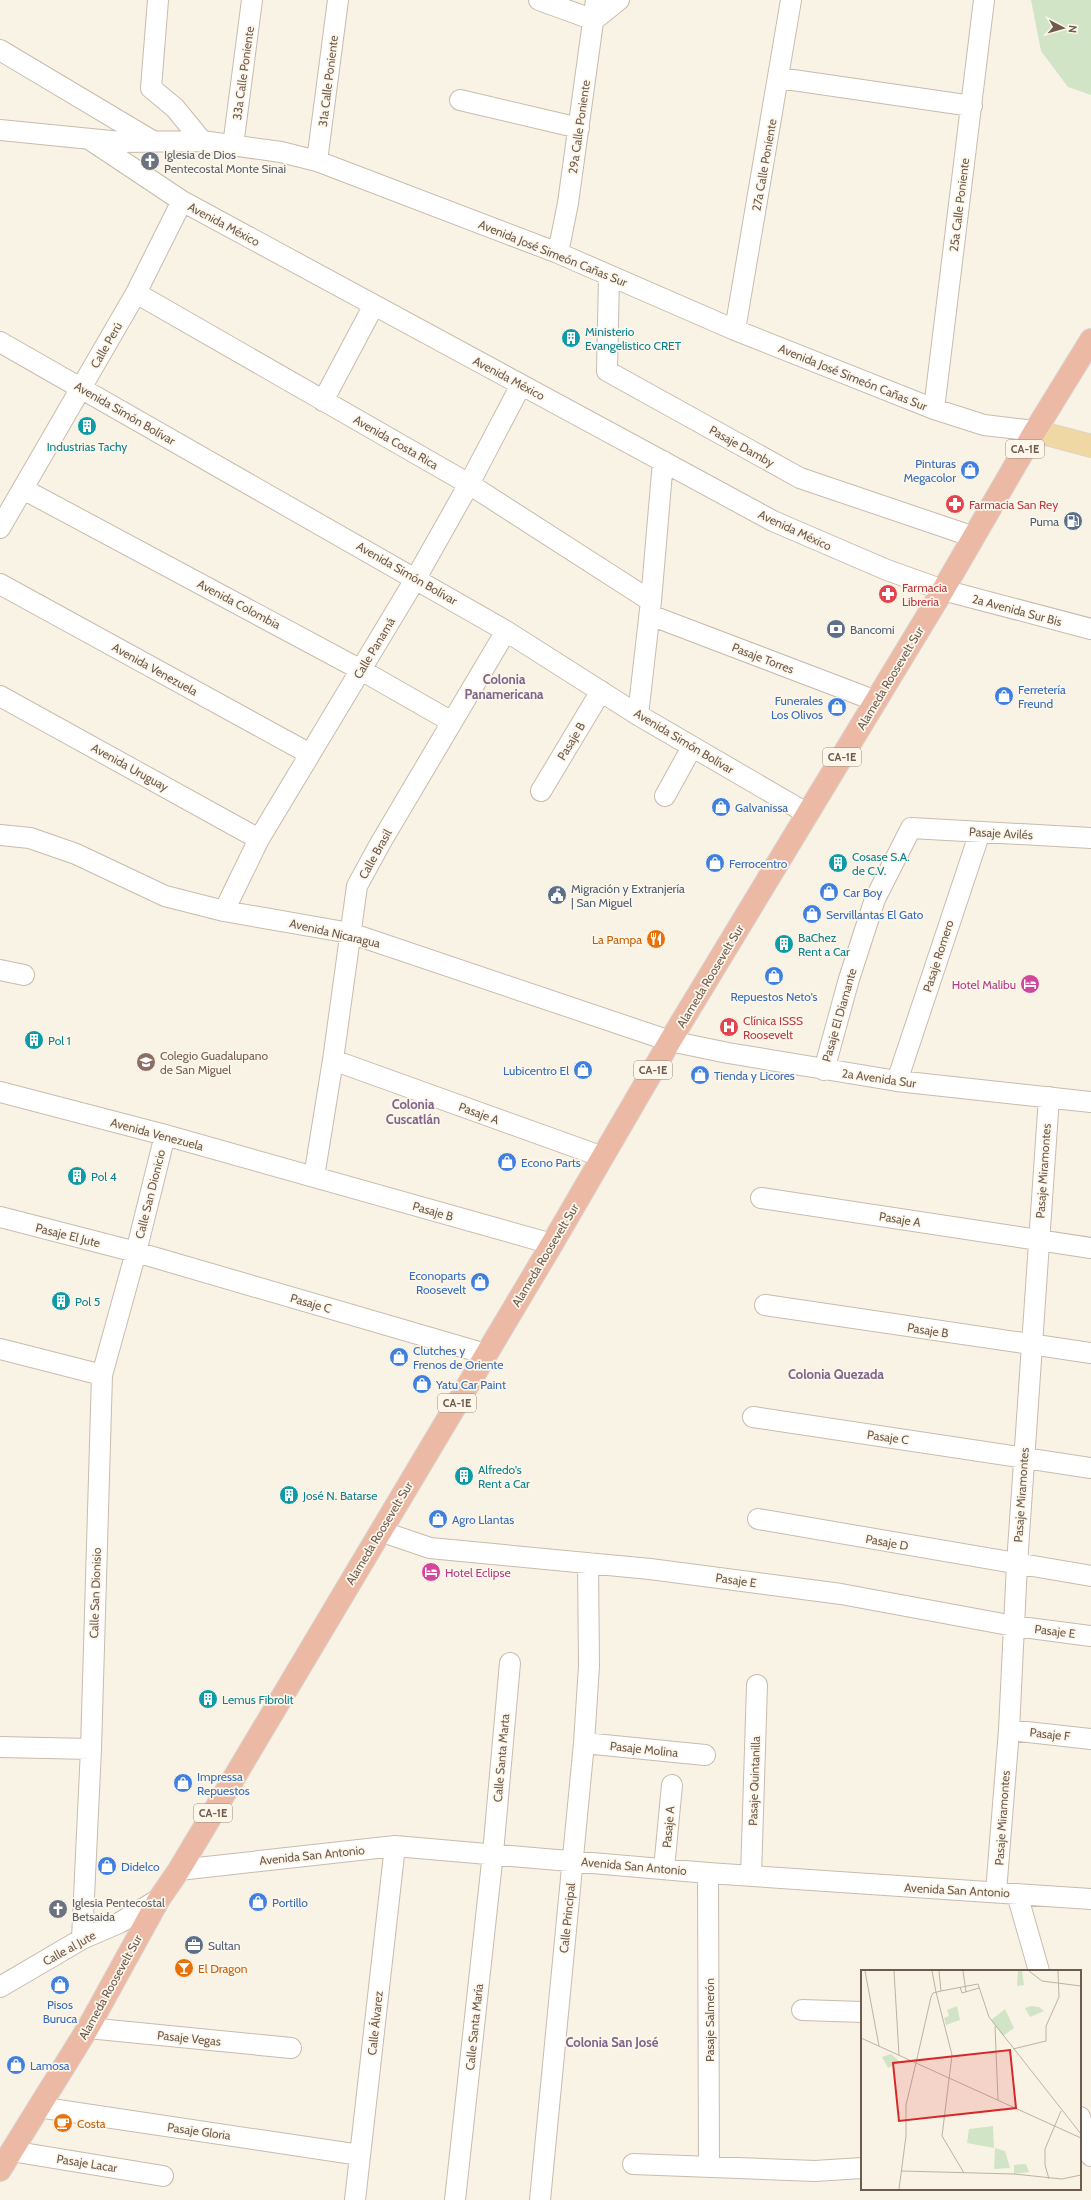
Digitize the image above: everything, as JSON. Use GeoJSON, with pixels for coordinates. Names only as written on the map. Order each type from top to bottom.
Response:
{"type":"FeatureCollection","features":[{"type":"Feature","properties":{"kind":"highway","name":"Alameda Roosevelt Sur"},"geometry":{"type":"LineString","coordinates":[[0,2170],[88,2028],[159,1899],[179,1870],[603,1158],[670,1041],[943,590],[1035,431],[1091,340]]}},
{"type":"Feature","properties":{"kind":"main road","name":"Avenida José Simeón Cañas Sur"},"geometry":{"type":"LineString","coordinates":[[1035,431],[1091,446]]}},
{"type":"Feature","properties":{"kind":"street"},"geometry":{"type":"LineString","coordinates":[[158,0],[151,88],[174,108],[202,141]]}},
{"type":"Feature","properties":{"kind":"street","name":"33a Calle Poniente"},"geometry":{"type":"LineString","coordinates":[[233,146],[252,0]]}},
{"type":"Feature","properties":{"kind":"street","name":"31a Calle Poniente"},"geometry":{"type":"LineString","coordinates":[[317,161],[338,0]]}},
{"type":"Feature","properties":{"kind":"street"},"geometry":{"type":"LineString","coordinates":[[539,0],[594,20],[619,0]]}},
{"type":"Feature","properties":{"kind":"street","name":"29a Calle Poniente"},"geometry":{"type":"LineString","coordinates":[[558,253],[568,203],[596,0]]}},
{"type":"Feature","properties":{"kind":"street","name":"27a Calle Poniente"},"geometry":{"type":"LineString","coordinates":[[735,330],[779,78],[791,0]]}},
{"type":"Feature","properties":{"kind":"street","name":"25a Calle Poniente"},"geometry":{"type":"LineString","coordinates":[[934,409],[984,0]]}},
{"type":"Feature","properties":{"kind":"street"},"geometry":{"type":"LineString","coordinates":[[0,50],[151,140]]}},
{"type":"Feature","properties":{"kind":"street"},"geometry":{"type":"LineString","coordinates":[[779,78],[972,106]]}},
{"type":"Feature","properties":{"kind":"street"},"geometry":{"type":"LineString","coordinates":[[460,100],[579,128]]}},
{"type":"Feature","properties":{"kind":"street","name":"Avenida José Simeón Cañas Sur"},"geometry":{"type":"LineString","coordinates":[[1,132],[121,142],[151,140],[202,141],[280,152],[317,161],[558,253],[735,330],[934,409],[984,425],[1035,431]]}},
{"type":"Feature","properties":{"kind":"street","name":"Avenida México"},"geometry":{"type":"LineString","coordinates":[[89,139],[182,201],[772,521],[887,570],[943,590]]}},
{"type":"Feature","properties":{"kind":"street","name":"Calle Perú"},"geometry":{"type":"LineString","coordinates":[[0,528],[136,293],[182,201]]}},
{"type":"Feature","properties":{"kind":"street","name":"Pasaje Damby"},"geometry":{"type":"LineString","coordinates":[[610,276],[607,371],[800,478],[974,537]]}},
{"type":"Feature","properties":{"kind":"street","name":"Avenida Costa Rica"},"geometry":{"type":"LineString","coordinates":[[136,293],[469,484],[651,608]]}},
{"type":"Feature","properties":{"kind":"street"},"geometry":{"type":"LineString","coordinates":[[323,401],[374,305]]}},
{"type":"Feature","properties":{"kind":"street","name":"Avenida Simón Bolívar"},"geometry":{"type":"LineString","coordinates":[[0,342],[416,578],[506,631],[638,715],[808,814]]}},
{"type":"Feature","properties":{"kind":"street","name":"Calle Panamá"},"geometry":{"type":"LineString","coordinates":[[224,911],[259,839],[416,578],[469,484],[522,385]]}},
{"type":"Feature","properties":{"kind":"street"},"geometry":{"type":"LineString","coordinates":[[638,715],[651,608],[663,461]]}},
{"type":"Feature","properties":{"kind":"street","name":"Avenida Colombia"},"geometry":{"type":"LineString","coordinates":[[23,489],[361,670],[452,722]]}},
{"type":"Feature","properties":{"kind":"street","name":"Avenida Venezuela"},"geometry":{"type":"LineString","coordinates":[[0,584],[310,754]]}},
{"type":"Feature","properties":{"kind":"street","name":"2a Avenida Sur Bis"},"geometry":{"type":"LineString","coordinates":[[943,590],[1091,629]]}},
{"type":"Feature","properties":{"kind":"street","name":"Pasaje Torres"},"geometry":{"type":"LineString","coordinates":[[651,608],[876,701]]}},
{"type":"Feature","properties":{"kind":"street","name":"Calle Brasil"},"geometry":{"type":"LineString","coordinates":[[314,1177],[333,1060],[357,886],[506,631]]}},
{"type":"Feature","properties":{"kind":"street","name":"Pasaje B"},"geometry":{"type":"LineString","coordinates":[[541,791],[601,691]]}},
{"type":"Feature","properties":{"kind":"street","name":"Avenida Uruguay"},"geometry":{"type":"LineString","coordinates":[[0,696],[259,839]]}},
{"type":"Feature","properties":{"kind":"street"},"geometry":{"type":"LineString","coordinates":[[665,796],[692,747]]}},
{"type":"Feature","properties":{"kind":"street","name":"Pasaje Avilés"},"geometry":{"type":"LineString","coordinates":[[911,828],[1091,838]]}},
{"type":"Feature","properties":{"kind":"street","name":"Pasaje El Diamante"},"geometry":{"type":"LineString","coordinates":[[824,1070],[849,979],[875,899],[911,828]]}},
{"type":"Feature","properties":{"kind":"street","name":"Pasaje Romero"},"geometry":{"type":"LineString","coordinates":[[897,1081],[980,832]]}},
{"type":"Feature","properties":{"kind":"street","name":"Avenida Nicaragua"},"geometry":{"type":"LineString","coordinates":[[0,835],[30,838],[76,854],[165,896],[224,911],[350,933],[670,1041]]}},
{"type":"Feature","properties":{"kind":"street"},"geometry":{"type":"LineString","coordinates":[[0,970],[24,975]]}},
{"type":"Feature","properties":{"kind":"street","name":"2a Avenida Sur"},"geometry":{"type":"LineString","coordinates":[[670,1041],[824,1070],[897,1081],[1091,1102]]}},
{"type":"Feature","properties":{"kind":"street","name":"Pasaje A"},"geometry":{"type":"LineString","coordinates":[[333,1060],[603,1158]]}},
{"type":"Feature","properties":{"kind":"street","name":"Avenida Venezuela"},"geometry":{"type":"LineString","coordinates":[[0,1092],[165,1135],[314,1177]]}},
{"type":"Feature","properties":{"kind":"street","name":"Pasaje Miramontes"},"geometry":{"type":"LineString","coordinates":[[996,1892],[1009,1730],[1016,1564],[1049,1097]]}},
{"type":"Feature","properties":{"kind":"street","name":"Calle San Dionicio"},"geometry":{"type":"LineString","coordinates":[[136,1252],[165,1135]]}},
{"type":"Feature","properties":{"kind":"street","name":"Pasaje B"},"geometry":{"type":"LineString","coordinates":[[314,1177],[552,1244]]}},
{"type":"Feature","properties":{"kind":"street","name":"Pasaje A"},"geometry":{"type":"LineString","coordinates":[[761,1198],[1091,1248]]}},
{"type":"Feature","properties":{"kind":"street","name":"Pasaje El Jute"},"geometry":{"type":"LineString","coordinates":[[0,1217],[136,1252]]}},
{"type":"Feature","properties":{"kind":"street","name":"Pasaje C"},"geometry":{"type":"LineString","coordinates":[[136,1252],[486,1354]]}},
{"type":"Feature","properties":{"kind":"street","name":"Calle San Dionisio"},"geometry":{"type":"LineString","coordinates":[[82,1939],[91,1749],[102,1376],[136,1252]]}},
{"type":"Feature","properties":{"kind":"street","name":"Pasaje B"},"geometry":{"type":"LineString","coordinates":[[765,1305],[1091,1353]]}},
{"type":"Feature","properties":{"kind":"street"},"geometry":{"type":"LineString","coordinates":[[0,1349],[102,1376]]}},
{"type":"Feature","properties":{"kind":"street","name":"Pasaje C"},"geometry":{"type":"LineString","coordinates":[[753,1417],[1091,1468]]}},
{"type":"Feature","properties":{"kind":"street","name":"Pasaje D"},"geometry":{"type":"LineString","coordinates":[[758,1519],[1091,1576]]}},
{"type":"Feature","properties":{"kind":"street","name":"Pasaje E"},"geometry":{"type":"LineString","coordinates":[[380,1531],[430,1548],[650,1569],[841,1594],[1014,1626],[1091,1636]]}},
{"type":"Feature","properties":{"kind":"street","name":"Calle Principal"},"geometry":{"type":"LineString","coordinates":[[540,2200],[584,1743],[589,1666],[588,1563]]}},
{"type":"Feature","properties":{"kind":"street","name":"Calle Santa Marta"},"geometry":{"type":"LineString","coordinates":[[493,1853],[510,1663]]}},
{"type":"Feature","properties":{"kind":"street","name":"Pasaje Quintanilla"},"geometry":{"type":"LineString","coordinates":[[751,1876],[757,1686]]}},
{"type":"Feature","properties":{"kind":"street","name":"Pasaje F"},"geometry":{"type":"LineString","coordinates":[[1009,1730],[1091,1739]]}},
{"type":"Feature","properties":{"kind":"street","name":"Pasaje Molina"},"geometry":{"type":"LineString","coordinates":[[584,1743],[705,1755]]}},
{"type":"Feature","properties":{"kind":"street"},"geometry":{"type":"LineString","coordinates":[[0,1747],[91,1749]]}},
{"type":"Feature","properties":{"kind":"street","name":"Pasaje A"},"geometry":{"type":"LineString","coordinates":[[664,1869],[672,1785]]}},
{"type":"Feature","properties":{"kind":"street","name":"Avenida San Antonio"},"geometry":{"type":"LineString","coordinates":[[179,1870],[395,1846],[493,1853],[708,1873],[1091,1899]]}},
{"type":"Feature","properties":{"kind":"street","name":"Calle Álvarez"},"geometry":{"type":"LineString","coordinates":[[355,2200],[395,1846]]}},
{"type":"Feature","properties":{"kind":"street","name":"Calle Santa María"},"geometry":{"type":"LineString","coordinates":[[455,2200],[493,1853]]}},
{"type":"Feature","properties":{"kind":"street","name":"Pasaje Salmerón"},"geometry":{"type":"LineString","coordinates":[[708,1873],[709,2167]]}},
{"type":"Feature","properties":{"kind":"street"},"geometry":{"type":"LineString","coordinates":[[1018,1894],[1039,1970]]}},
{"type":"Feature","properties":{"kind":"street","name":"Calle al Jute"},"geometry":{"type":"LineString","coordinates":[[0,1987],[82,1939],[119,1922],[159,1899]]}},
{"type":"Feature","properties":{"kind":"street"},"geometry":{"type":"LineString","coordinates":[[802,2010],[861,2012]]}},
{"type":"Feature","properties":{"kind":"street","name":"Pasaje Vegas"},"geometry":{"type":"LineString","coordinates":[[88,2028],[291,2048]]}},
{"type":"Feature","properties":{"kind":"street","name":"Pasaje Gloria"},"geometry":{"type":"LineString","coordinates":[[38,2107],[360,2155]]}},
{"type":"Feature","properties":{"kind":"street"},"geometry":{"type":"LineString","coordinates":[[1081,2121],[1091,2156]]}},
{"type":"Feature","properties":{"kind":"street","name":"Pasaje Lacar"},"geometry":{"type":"LineString","coordinates":[[11,2151],[163,2176]]}},
{"type":"Feature","properties":{"kind":"street"},"geometry":{"type":"LineString","coordinates":[[633,2164],[815,2171],[861,2168]]}},
{"type":"Feature","properties":{"kind":"green space"},"geometry":{"type":"Polygon","coordinates":[[[1031,0],[1091,0],[1091,95],[1068,87],[1041,51],[1031,0]]]}},
{"type":"Feature","properties":{"kind":"place","name":"Iglesia de Dios Pentecostal Monte Sinai"},"geometry":{"type":"Point","coordinates":[150,161]}},
{"type":"Feature","properties":{"kind":"place","name":"Ministerio Evangelistico CRET"},"geometry":{"type":"Point","coordinates":[571,338]}},
{"type":"Feature","properties":{"kind":"place","name":"Industrias Tachy"},"geometry":{"type":"Point","coordinates":[87,426]}},
{"type":"Feature","properties":{"kind":"place","name":"Pinturas Megacolor"},"geometry":{"type":"Point","coordinates":[970,470]}},
{"type":"Feature","properties":{"kind":"place","name":"Farmacia San Rey"},"geometry":{"type":"Point","coordinates":[955,504]}},
{"type":"Feature","properties":{"kind":"place","name":"Puma"},"geometry":{"type":"Point","coordinates":[1073,521]}},
{"type":"Feature","properties":{"kind":"place","name":"Farmacia Libreria"},"geometry":{"type":"Point","coordinates":[888,594]}},
{"type":"Feature","properties":{"kind":"place","name":"Bancomi"},"geometry":{"type":"Point","coordinates":[836,629]}},
{"type":"Feature","properties":{"kind":"place","name":"Ferretería Freund"},"geometry":{"type":"Point","coordinates":[1004,696]}},
{"type":"Feature","properties":{"kind":"place","name":"Funerales Los Olivos"},"geometry":{"type":"Point","coordinates":[837,707]}},
{"type":"Feature","properties":{"kind":"place","name":"Galvanissa"},"geometry":{"type":"Point","coordinates":[721,807]}},
{"type":"Feature","properties":{"kind":"place","name":"Ferrocentro"},"geometry":{"type":"Point","coordinates":[715,863]}},
{"type":"Feature","properties":{"kind":"place","name":"Cosase S.A. de C.V."},"geometry":{"type":"Point","coordinates":[838,863]}},
{"type":"Feature","properties":{"kind":"place","name":"Car Boy"},"geometry":{"type":"Point","coordinates":[829,892]}},
{"type":"Feature","properties":{"kind":"place","name":"Migración y Extranjería | San Miguel"},"geometry":{"type":"Point","coordinates":[557,895]}},
{"type":"Feature","properties":{"kind":"place","name":"Servillantas El Gato"},"geometry":{"type":"Point","coordinates":[812,914]}},
{"type":"Feature","properties":{"kind":"place","name":"La Pampa"},"geometry":{"type":"Point","coordinates":[656,939]}},
{"type":"Feature","properties":{"kind":"place","name":"BaChez Rent a Car"},"geometry":{"type":"Point","coordinates":[784,944]}},
{"type":"Feature","properties":{"kind":"place","name":"Repuestos Neto's"},"geometry":{"type":"Point","coordinates":[774,976]}},
{"type":"Feature","properties":{"kind":"place","name":"Hotel Malibu"},"geometry":{"type":"Point","coordinates":[1030,984]}},
{"type":"Feature","properties":{"kind":"place","name":"Clínica ISSS Roosevelt"},"geometry":{"type":"Point","coordinates":[729,1027]}},
{"type":"Feature","properties":{"kind":"place","name":"Pol 1"},"geometry":{"type":"Point","coordinates":[34,1040]}},
{"type":"Feature","properties":{"kind":"place","name":"Colegio Guadalupano de San Miguel"},"geometry":{"type":"Point","coordinates":[146,1062]}},
{"type":"Feature","properties":{"kind":"place","name":"Lubicentro El"},"geometry":{"type":"Point","coordinates":[583,1070]}},
{"type":"Feature","properties":{"kind":"place","name":"Tienda y Licores"},"geometry":{"type":"Point","coordinates":[700,1075]}},
{"type":"Feature","properties":{"kind":"place","name":"Econo Parts"},"geometry":{"type":"Point","coordinates":[507,1162]}},
{"type":"Feature","properties":{"kind":"place","name":"Pol 4"},"geometry":{"type":"Point","coordinates":[77,1176]}},
{"type":"Feature","properties":{"kind":"place","name":"Econoparts Roosevelt"},"geometry":{"type":"Point","coordinates":[480,1282]}},
{"type":"Feature","properties":{"kind":"place","name":"Pol 5"},"geometry":{"type":"Point","coordinates":[61,1301]}},
{"type":"Feature","properties":{"kind":"place","name":"Clutches y Frenos de Oriente"},"geometry":{"type":"Point","coordinates":[399,1357]}},
{"type":"Feature","properties":{"kind":"place","name":"Yatu Car Paint"},"geometry":{"type":"Point","coordinates":[422,1384]}},
{"type":"Feature","properties":{"kind":"place","name":"Alfredo's Rent a Car"},"geometry":{"type":"Point","coordinates":[464,1476]}},
{"type":"Feature","properties":{"kind":"place","name":"José N. Batarse"},"geometry":{"type":"Point","coordinates":[289,1495]}},
{"type":"Feature","properties":{"kind":"place","name":"Agro Llantas"},"geometry":{"type":"Point","coordinates":[438,1519]}},
{"type":"Feature","properties":{"kind":"place","name":"Hotel Eclipse"},"geometry":{"type":"Point","coordinates":[431,1572]}},
{"type":"Feature","properties":{"kind":"place","name":"Lemus Fibrolit"},"geometry":{"type":"Point","coordinates":[208,1699]}},
{"type":"Feature","properties":{"kind":"place","name":"Impressa Repuestos"},"geometry":{"type":"Point","coordinates":[183,1783]}},
{"type":"Feature","properties":{"kind":"place","name":"Didelco"},"geometry":{"type":"Point","coordinates":[107,1866]}},
{"type":"Feature","properties":{"kind":"place","name":"Portillo"},"geometry":{"type":"Point","coordinates":[258,1902]}},
{"type":"Feature","properties":{"kind":"place","name":"Iglesia Pentecostal Betsaida"},"geometry":{"type":"Point","coordinates":[58,1909]}},
{"type":"Feature","properties":{"kind":"place","name":"Sultan"},"geometry":{"type":"Point","coordinates":[194,1945]}},
{"type":"Feature","properties":{"kind":"place","name":"El Dragon"},"geometry":{"type":"Point","coordinates":[184,1968]}},
{"type":"Feature","properties":{"kind":"place","name":"Pisos Buruca"},"geometry":{"type":"Point","coordinates":[60,1985]}},
{"type":"Feature","properties":{"kind":"place","name":"Lamosa"},"geometry":{"type":"Point","coordinates":[16,2065]}},
{"type":"Feature","properties":{"kind":"place","name":"Costa"},"geometry":{"type":"Point","coordinates":[63,2123]}},
{"type":"Feature","properties":{"kind":"district","name":"Colonia Panamericana"},"geometry":{"type":"Point","coordinates":[504,686]}},
{"type":"Feature","properties":{"kind":"district","name":"Colonia Cuscatlán"},"geometry":{"type":"Point","coordinates":[413,1112]}},
{"type":"Feature","properties":{"kind":"district","name":"Colonia Quezada"},"geometry":{"type":"Point","coordinates":[836,1374]}},
{"type":"Feature","properties":{"kind":"district","name":"Colonia San José"},"geometry":{"type":"Point","coordinates":[612,2042]}}]}
